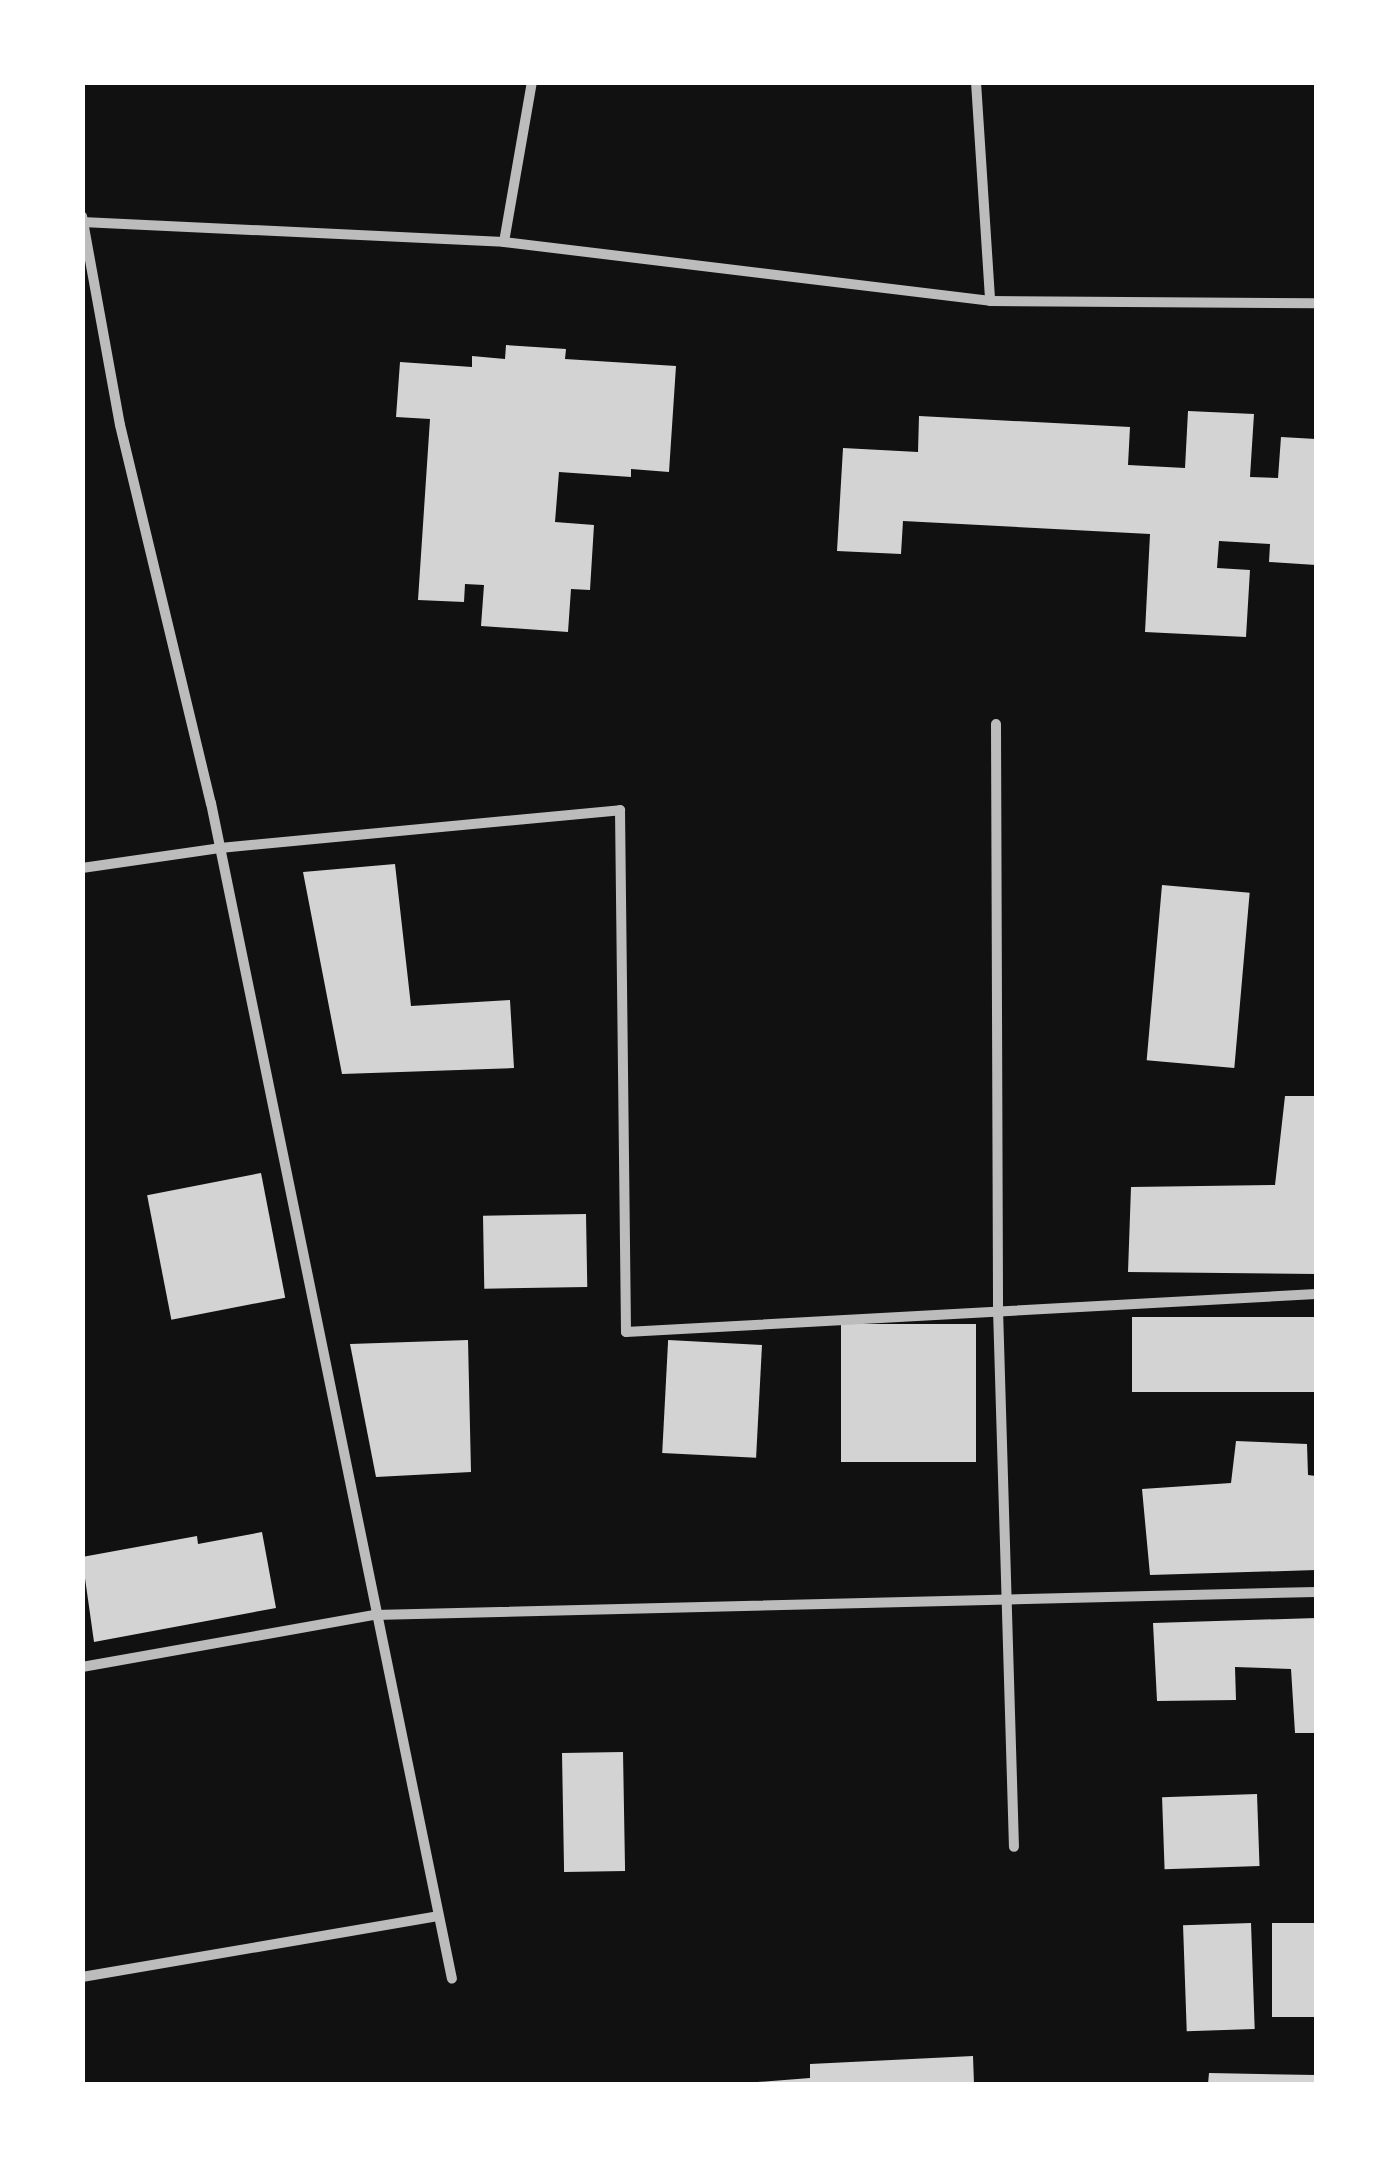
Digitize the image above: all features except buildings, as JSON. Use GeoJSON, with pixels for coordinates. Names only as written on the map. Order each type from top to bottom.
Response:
{"type":"FeatureCollection","features":[{"type":"Feature","properties":{"kind":"street"},"geometry":{"type":"LineString","coordinates":[[504,242],[532,82]]}},
{"type":"Feature","properties":{"kind":"street"},"geometry":{"type":"LineString","coordinates":[[976,82],[990,301]]}},
{"type":"Feature","properties":{"kind":"street"},"geometry":{"type":"LineString","coordinates":[[452,1978],[374,1615],[220,848],[120,425],[83,220],[504,242],[990,301],[1316,303]]}},
{"type":"Feature","properties":{"kind":"street"},"geometry":{"type":"LineString","coordinates":[[996,724],[998,1309],[1014,1847]]}},
{"type":"Feature","properties":{"kind":"street"},"geometry":{"type":"LineString","coordinates":[[82,868],[220,848],[620,810],[626,1332],[1316,1294]]}},
{"type":"Feature","properties":{"kind":"street"},"geometry":{"type":"LineString","coordinates":[[82,1668],[374,1615],[1006,1604],[1316,1592]]}},
{"type":"Feature","properties":{"kind":"street"},"geometry":{"type":"LineString","coordinates":[[82,1977],[438,1916]]}}]}
